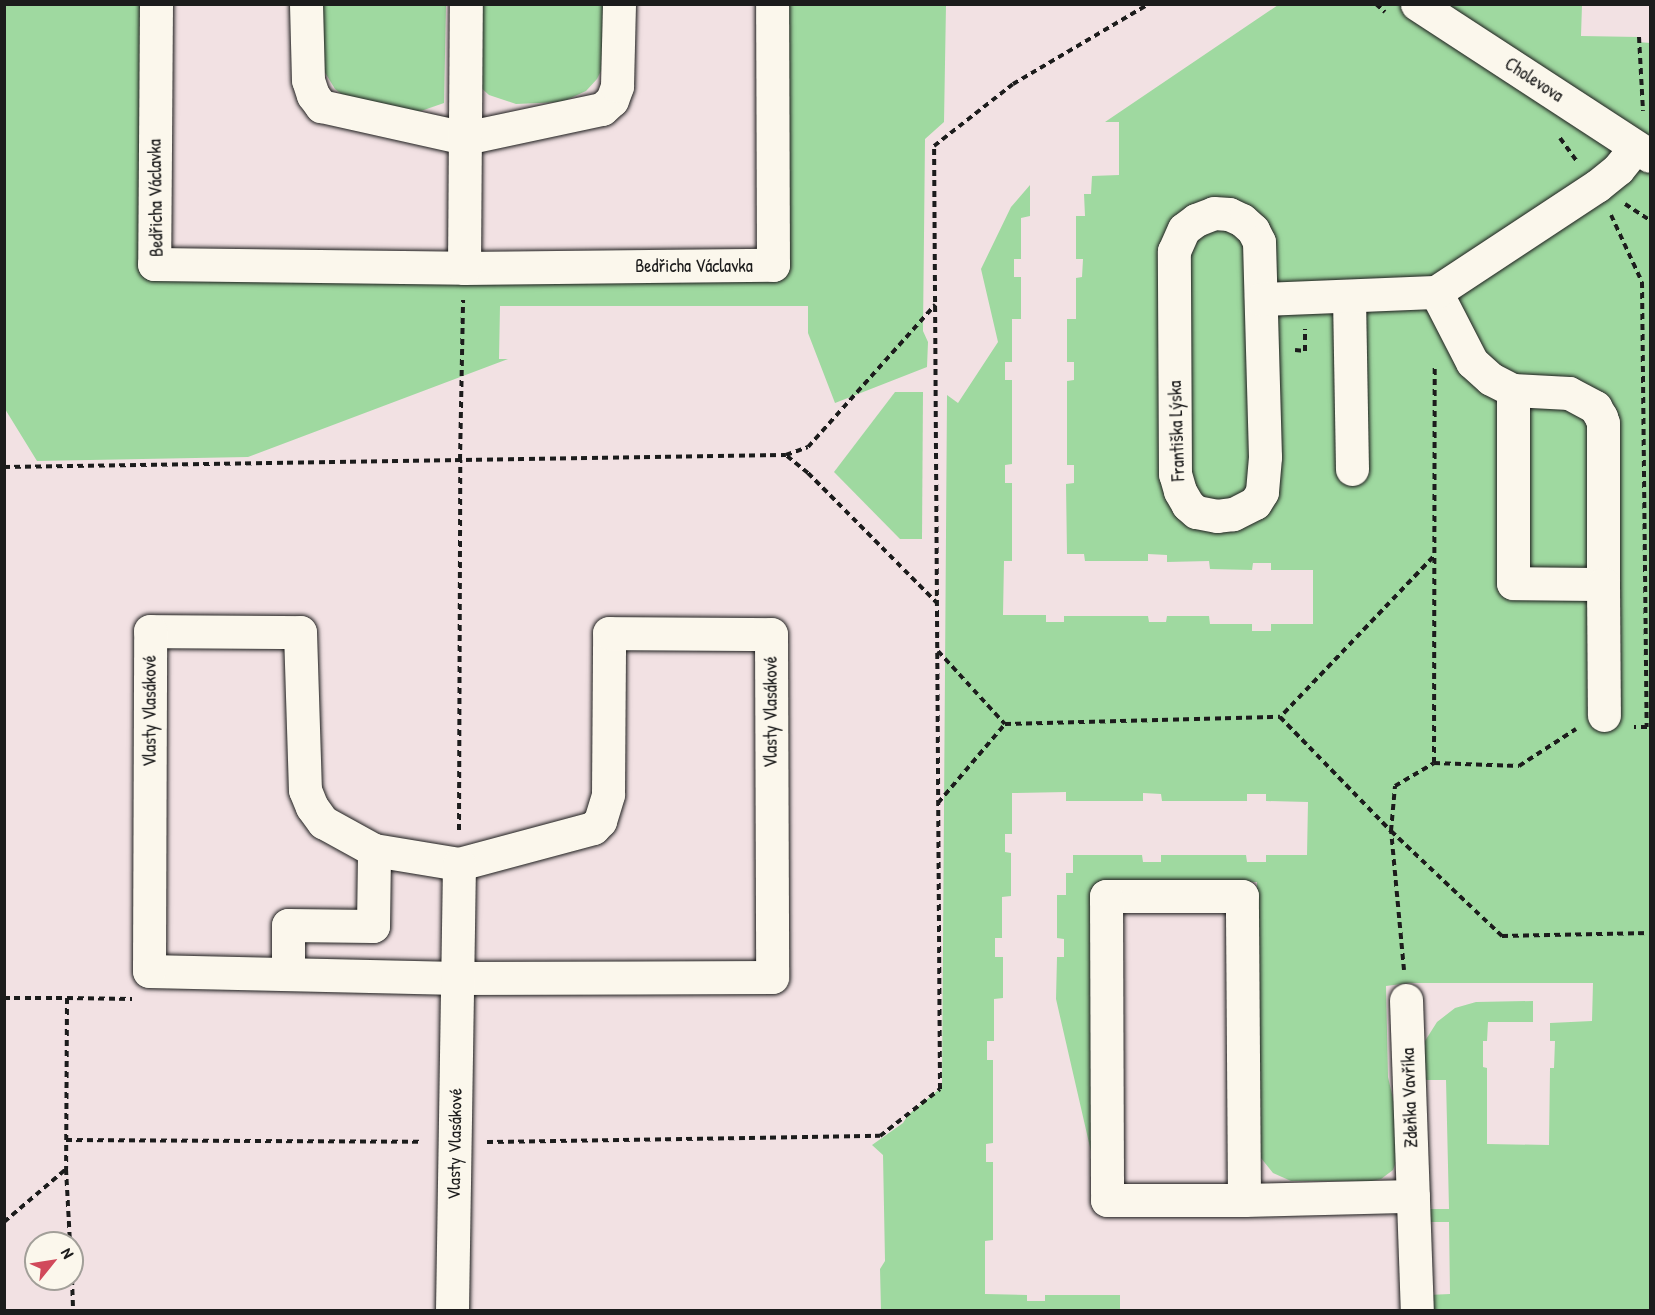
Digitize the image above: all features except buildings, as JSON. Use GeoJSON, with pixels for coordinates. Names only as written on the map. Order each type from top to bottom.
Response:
{"type":"FeatureCollection","features":[{"type":"Feature","properties":{"kind":"street","name":"Bedřicha Václavka"},"geometry":{"type":"LineString","coordinates":[[156,4],[154,264],[464,268],[773,265],[772,4]]}},
{"type":"Feature","properties":{"kind":"street"},"geometry":{"type":"LineString","coordinates":[[306,4],[308,80],[312,95],[321,106],[465,138],[602,109],[612,99],[617,86],[619,4]]}},
{"type":"Feature","properties":{"kind":"street"},"geometry":{"type":"LineString","coordinates":[[464,268],[466,4]]}},
{"type":"Feature","properties":{"kind":"street","name":"Cholevova"},"geometry":{"type":"LineString","coordinates":[[1417,4],[1643,152]]}},
{"type":"Feature","properties":{"kind":"street"},"geometry":{"type":"LineString","coordinates":[[1261,299],[1349,308],[1436,292],[1597,186],[1643,152]]}},
{"type":"Feature","properties":{"kind":"street","name":"Františka Lýska"},"geometry":{"type":"LineString","coordinates":[[1218,213],[1236,216],[1250,225],[1259,242],[1263,350],[1264,464],[1262,492],[1255,503],[1233,513],[1217,516],[1196,512],[1182,496],[1176,474],[1174,251],[1184,229],[1202,217],[1218,213]]}},
{"type":"Feature","properties":{"kind":"street"},"geometry":{"type":"LineString","coordinates":[[1436,292],[1472,362],[1491,379],[1513,390],[1562,391],[1590,404],[1601,417],[1603,423],[1602,723]]}},
{"type":"Feature","properties":{"kind":"street"},"geometry":{"type":"LineString","coordinates":[[1349,308],[1352,469]]}},
{"type":"Feature","properties":{"kind":"street"},"geometry":{"type":"LineString","coordinates":[[1513,390],[1513,583],[1603,584]]}},
{"type":"Feature","properties":{"kind":"street","name":"Vlasty Vlasákové"},"geometry":{"type":"LineString","coordinates":[[150,631],[300,632],[305,790],[312,807],[323,822],[374,850],[459,864],[592,828],[600,821],[607,804],[609,633],[771,634],[772,977],[458,978],[149,971],[150,631]]}},
{"type":"Feature","properties":{"kind":"street"},"geometry":{"type":"LineString","coordinates":[[288,973],[288,925],[373,926],[374,850]]}},
{"type":"Feature","properties":{"kind":"street","name":"Vlasty Vlasákové"},"geometry":{"type":"LineString","coordinates":[[452,1311],[459,864]]}},
{"type":"Feature","properties":{"kind":"street"},"geometry":{"type":"LineString","coordinates":[[1244,1200],[1242,896],[1106,896],[1107,1200],[1244,1200],[1413,1196]]}},
{"type":"Feature","properties":{"kind":"street","name":"Zdeňka Vavříka"},"geometry":{"type":"LineString","coordinates":[[1406,999],[1417,1311]]}},
{"type":"Feature","properties":{"kind":"path"},"geometry":{"type":"LineString","coordinates":[[66,1140],[455,1142],[880,1136],[940,1089],[934,146],[1013,84],[1149,4]]}},
{"type":"Feature","properties":{"kind":"path"},"geometry":{"type":"LineString","coordinates":[[1406,999],[1391,831],[1395,786],[1434,763],[1519,766],[1602,723],[1647,727],[1642,282],[1597,186]]}},
{"type":"Feature","properties":{"kind":"path"},"geometry":{"type":"LineString","coordinates":[[459,864],[460,460],[464,268]]}},
{"type":"Feature","properties":{"kind":"path"},"geometry":{"type":"LineString","coordinates":[[4,467],[786,455],[808,447],[935,304]]}},
{"type":"Feature","properties":{"kind":"path"},"geometry":{"type":"LineString","coordinates":[[1263,350],[1305,351],[1305,321],[1349,308]]}},
{"type":"Feature","properties":{"kind":"path"},"geometry":{"type":"LineString","coordinates":[[1434,763],[1435,361]]}},
{"type":"Feature","properties":{"kind":"path"},"geometry":{"type":"LineString","coordinates":[[786,455],[808,473],[937,603]]}},
{"type":"Feature","properties":{"kind":"path"},"geometry":{"type":"LineString","coordinates":[[938,803],[1005,724],[1280,717],[1433,557]]}},
{"type":"Feature","properties":{"kind":"path"},"geometry":{"type":"LineString","coordinates":[[937,650],[1005,724]]}},
{"type":"Feature","properties":{"kind":"path"},"geometry":{"type":"LineString","coordinates":[[1280,717],[1391,831],[1502,936],[1650,933]]}},
{"type":"Feature","properties":{"kind":"path"},"geometry":{"type":"LineString","coordinates":[[4,998],[131,999],[149,971]]}},
{"type":"Feature","properties":{"kind":"path"},"geometry":{"type":"LineString","coordinates":[[67,998],[66,1169],[69,1231]]}},
{"type":"Feature","properties":{"kind":"path"},"geometry":{"type":"LineString","coordinates":[[4,1222],[66,1169]]}},
{"type":"Feature","properties":{"kind":"path"},"geometry":{"type":"LineString","coordinates":[[72,1291],[73,1311]]}},
{"type":"Feature","properties":{"kind":"green space"},"geometry":{"type":"Polygon","coordinates":[[[5,5],[141,5],[139,256],[477,279],[782,280],[786,276],[783,5],[946,5],[944,122],[925,139],[923,331],[928,342],[927,367],[835,403],[808,333],[808,306],[500,306],[499,359],[508,359],[248,457],[37,461],[5,409],[5,5]]]}},
{"type":"Feature","properties":{"kind":"green space"},"geometry":{"type":"Polygon","coordinates":[[[320,5],[446,5],[444,103],[418,112],[348,99],[335,89],[321,66],[320,5]]]}},
{"type":"Feature","properties":{"kind":"green space"},"geometry":{"type":"Polygon","coordinates":[[[476,5],[605,5],[601,71],[597,79],[586,91],[562,102],[516,104],[489,95],[478,85],[476,5]]]}},
{"type":"Feature","properties":{"kind":"green space"},"geometry":{"type":"Polygon","coordinates":[[[1278,5],[1582,5],[1581,36],[1639,37],[1638,42],[1650,43],[1650,1310],[1428,1310],[1428,1295],[1450,1294],[1449,1222],[1428,1222],[1427,1209],[1449,1209],[1446,1080],[1422,1080],[1425,1041],[1437,1022],[1455,1008],[1476,1002],[1533,1001],[1533,1022],[1488,1022],[1487,1041],[1483,1041],[1483,1067],[1487,1068],[1487,1144],[1549,1145],[1550,1068],[1554,1068],[1555,1041],[1550,1041],[1550,1023],[1592,1021],[1593,983],[1409,983],[1386,986],[1388,1077],[1395,1107],[1396,1162],[1393,1170],[1381,1179],[1372,1181],[1291,1181],[1273,1173],[1261,1158],[1254,1134],[1257,882],[1096,884],[1095,1169],[1056,999],[1057,957],[1064,957],[1064,939],[1057,938],[1057,895],[1066,895],[1066,873],[1073,873],[1073,855],[1142,855],[1143,862],[1161,862],[1161,855],[1246,855],[1247,862],[1266,862],[1266,855],[1307,855],[1308,802],[1266,801],[1266,794],[1247,794],[1247,801],[1162,801],[1161,794],[1143,793],[1143,801],[1066,801],[1066,792],[1012,793],[1012,834],[1005,834],[1005,852],[1011,853],[1011,896],[1002,897],[1002,938],[995,938],[995,957],[1003,957],[1003,998],[994,999],[994,1041],[987,1041],[987,1060],[993,1060],[993,1143],[986,1144],[986,1162],[993,1162],[993,1240],[985,1241],[985,1294],[1027,1295],[1027,1301],[1045,1301],[1045,1295],[1120,1295],[1120,1310],[881,1310],[880,1269],[885,1261],[883,1155],[872,1145],[903,1123],[908,1115],[942,1087],[947,395],[958,403],[998,342],[981,269],[1011,207],[1030,185],[1030,216],[1021,218],[1021,259],[1014,259],[1014,277],[1021,277],[1021,319],[1012,319],[1012,362],[1005,362],[1005,380],[1012,380],[1012,464],[1005,465],[1005,483],[1012,483],[1012,561],[1004,561],[1003,615],[1046,615],[1046,622],[1064,622],[1064,616],[1148,616],[1149,622],[1166,622],[1167,616],[1209,616],[1210,624],[1252,624],[1252,631],[1271,631],[1271,624],[1313,624],[1313,570],[1271,570],[1271,563],[1253,563],[1252,570],[1210,569],[1209,561],[1167,562],[1167,555],[1148,554],[1148,561],[1085,561],[1084,554],[1067,554],[1066,484],[1074,483],[1074,465],[1067,465],[1067,381],[1074,380],[1074,362],[1067,362],[1067,319],[1076,319],[1076,278],[1082,277],[1083,259],[1076,259],[1076,216],[1085,216],[1084,194],[1091,194],[1092,176],[1119,175],[1119,122],[1105,122],[1278,5]]]}},
{"type":"Feature","properties":{"kind":"green space"},"geometry":{"type":"Polygon","coordinates":[[[895,392],[923,392],[922,539],[900,539],[834,472],[895,392]]]}}]}
